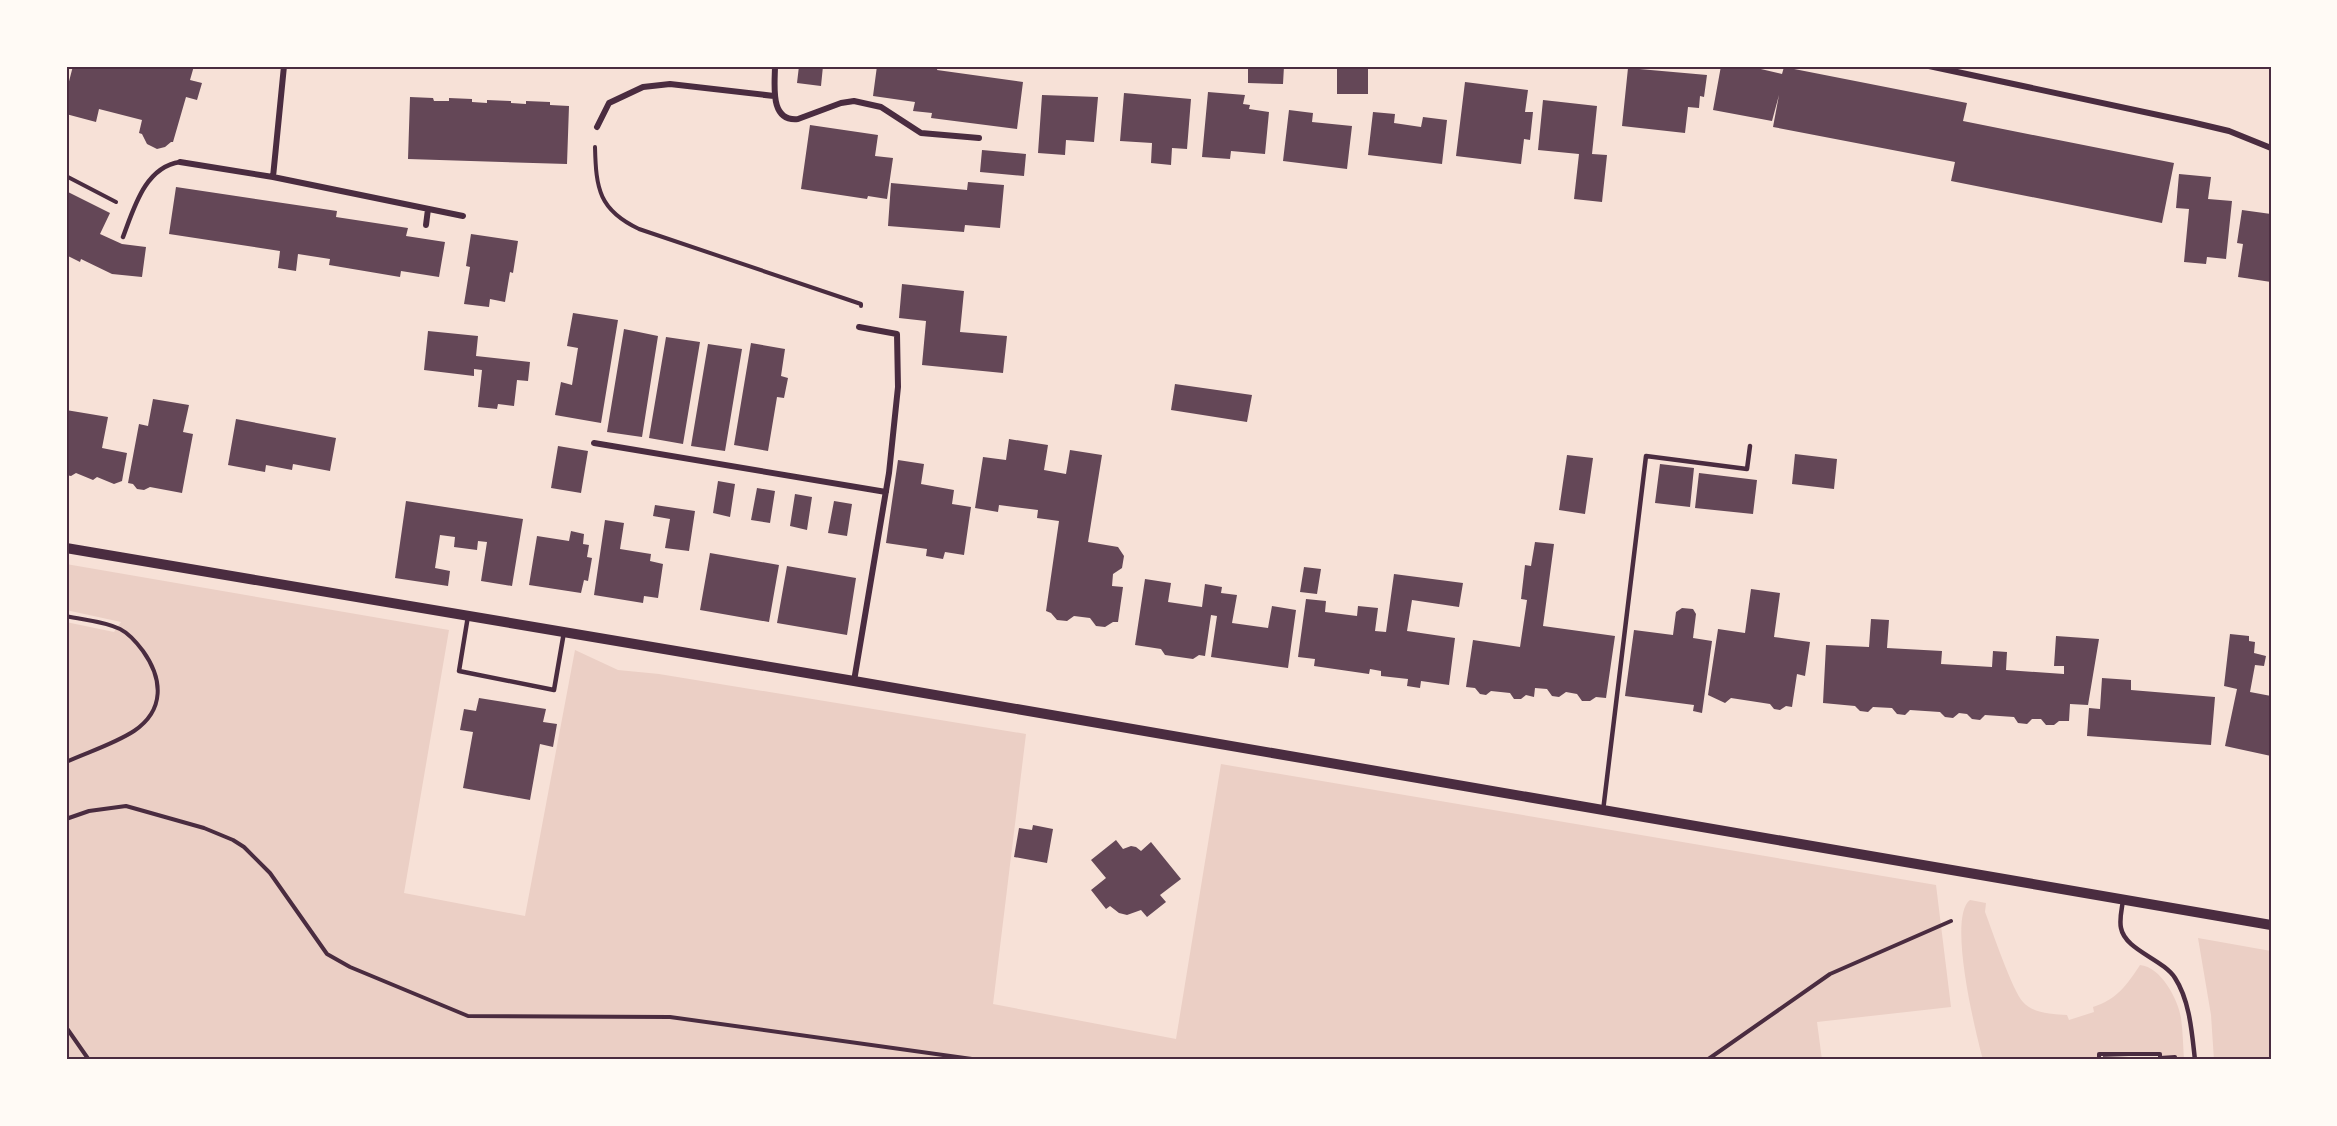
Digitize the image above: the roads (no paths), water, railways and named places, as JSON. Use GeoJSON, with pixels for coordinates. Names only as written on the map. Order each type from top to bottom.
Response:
{"type":"FeatureCollection","features":[{"type":"Feature","properties":{"kind":"street"},"geometry":{"type":"LineString","coordinates":[[273,177],[284,66]]}},
{"type":"Feature","properties":{"kind":"street"},"geometry":{"type":"LineString","coordinates":[[775,66],[774,96],[778,109],[790,119],[798,119],[841,103],[854,101],[884,108],[921,133],[979,138]]}},
{"type":"Feature","properties":{"kind":"street"},"geometry":{"type":"LineString","coordinates":[[1929,66],[2229,131],[2271,148]]}},
{"type":"Feature","properties":{"kind":"street"},"geometry":{"type":"LineString","coordinates":[[597,127],[609,103],[644,87],[670,84],[774,96]]}},
{"type":"Feature","properties":{"kind":"street"},"geometry":{"type":"LineString","coordinates":[[180,162],[273,177],[463,216]]}},
{"type":"Feature","properties":{"kind":"street"},"geometry":{"type":"LineString","coordinates":[[426,225],[428,209]]}},
{"type":"Feature","properties":{"kind":"street"},"geometry":{"type":"LineString","coordinates":[[854,681],[886,492],[898,387],[897,334],[859,327]]}},
{"type":"Feature","properties":{"kind":"street"},"geometry":{"type":"LineString","coordinates":[[594,443],[886,492]]}},
{"type":"Feature","properties":{"kind":"street"},"geometry":{"type":"LineString","coordinates":[[66,548],[854,681],[2271,926]]}},
{"type":"Feature","properties":{"kind":"lane"},"geometry":{"type":"LineString","coordinates":[[123,237],[143,189],[164,166],[180,162]]}},
{"type":"Feature","properties":{"kind":"lane"},"geometry":{"type":"LineString","coordinates":[[1604,811],[1646,456],[1748,469],[1750,446]]}},
{"type":"Feature","properties":{"kind":"lane"},"geometry":{"type":"LineString","coordinates":[[468,616],[459,671],[554,690],[564,632]]}},
{"type":"Feature","properties":{"kind":"lane"},"geometry":{"type":"LineString","coordinates":[[2123,900],[2121,929],[2127,939],[2133,946],[2165,966],[2181,988],[2186,1000],[2194,1060]]}}]}
